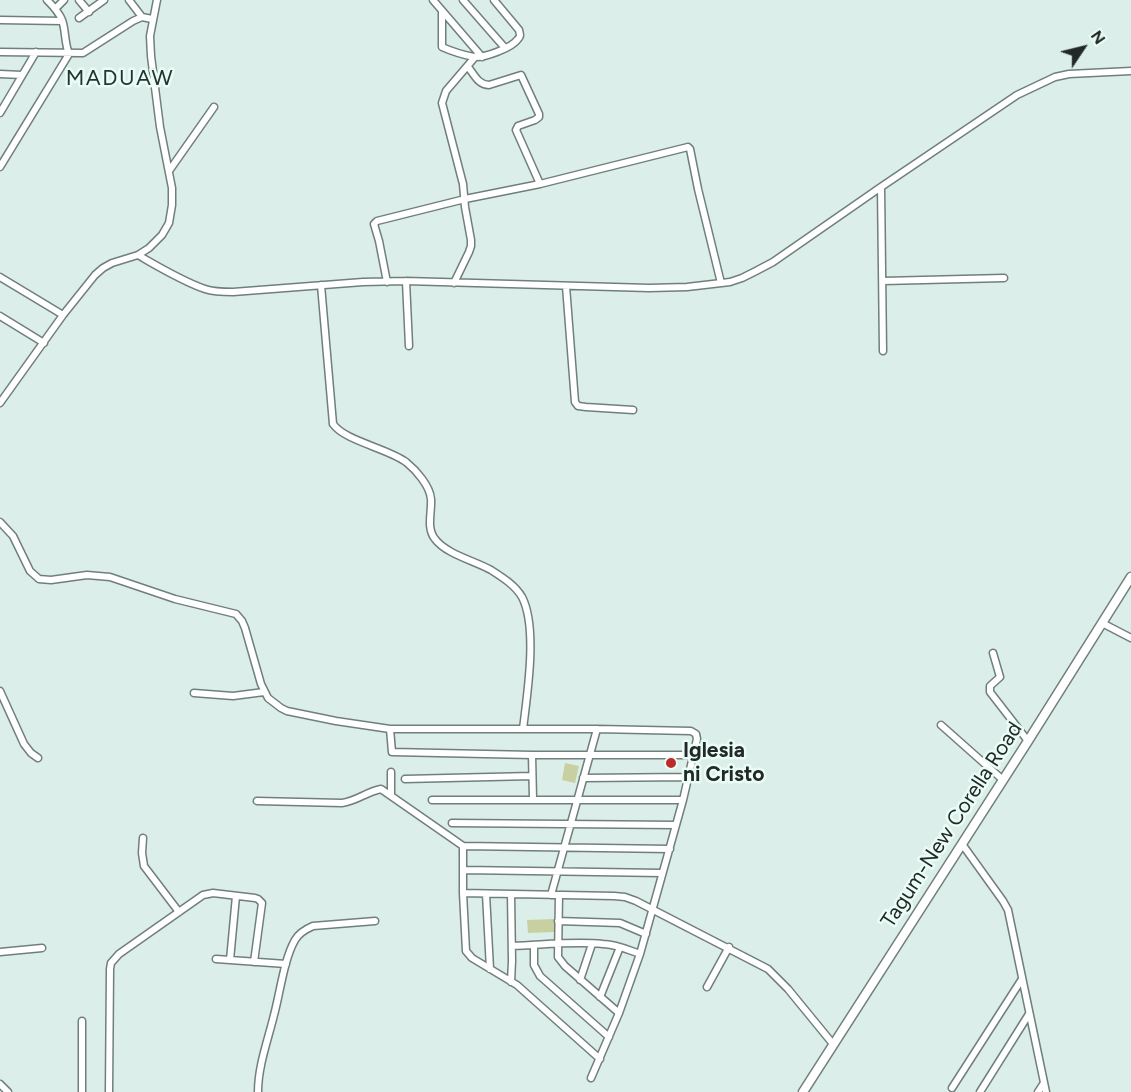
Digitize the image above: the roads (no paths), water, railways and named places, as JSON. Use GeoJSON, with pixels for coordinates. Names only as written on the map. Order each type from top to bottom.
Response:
{"type":"FeatureCollection","features":[{"type":"Feature","properties":{"kind":"main road","name":"Tagum-New Corella Road"},"geometry":{"type":"LineString","coordinates":[[803,1092],[1130,579]]}},
{"type":"Feature","properties":{"kind":"street"},"geometry":{"type":"LineString","coordinates":[[47,0],[63,21],[65,44],[69,54]]}},
{"type":"Feature","properties":{"kind":"street"},"geometry":{"type":"LineString","coordinates":[[55,9],[64,0]]}},
{"type":"Feature","properties":{"kind":"street"},"geometry":{"type":"LineString","coordinates":[[79,0],[89,12]]}},
{"type":"Feature","properties":{"kind":"street"},"geometry":{"type":"LineString","coordinates":[[79,18],[104,0]]}},
{"type":"Feature","properties":{"kind":"street"},"geometry":{"type":"LineString","coordinates":[[129,0],[142,18]]}},
{"type":"Feature","properties":{"kind":"street"},"geometry":{"type":"LineString","coordinates":[[0,403],[63,315],[95,275],[112,263],[138,255],[149,248],[162,235],[169,223],[172,205],[169,171],[160,127],[151,56],[150,36],[157,0]]}},
{"type":"Feature","properties":{"kind":"street"},"geometry":{"type":"LineString","coordinates":[[433,0],[478,57]]}},
{"type":"Feature","properties":{"kind":"street"},"geometry":{"type":"LineString","coordinates":[[463,0],[505,48]]}},
{"type":"Feature","properties":{"kind":"street"},"geometry":{"type":"LineString","coordinates":[[454,283],[471,246],[464,184],[442,103],[446,91],[478,57],[505,48],[520,37],[520,33],[494,0]]}},
{"type":"Feature","properties":{"kind":"street"},"geometry":{"type":"LineString","coordinates":[[442,11],[442,47],[478,57]]}},
{"type":"Feature","properties":{"kind":"street"},"geometry":{"type":"LineString","coordinates":[[0,52],[83,53],[127,23],[142,18],[152,19]]}},
{"type":"Feature","properties":{"kind":"street"},"geometry":{"type":"LineString","coordinates":[[0,20],[63,21]]}},
{"type":"Feature","properties":{"kind":"street"},"geometry":{"type":"LineString","coordinates":[[61,53],[65,44]]}},
{"type":"Feature","properties":{"kind":"street"},"geometry":{"type":"LineString","coordinates":[[0,112],[36,52]]}},
{"type":"Feature","properties":{"kind":"street"},"geometry":{"type":"LineString","coordinates":[[0,167],[69,54]]}},
{"type":"Feature","properties":{"kind":"street"},"geometry":{"type":"LineString","coordinates":[[468,67],[481,84],[489,86],[521,75],[540,114],[536,120],[518,126],[516,130],[540,184]]}},
{"type":"Feature","properties":{"kind":"street"},"geometry":{"type":"LineString","coordinates":[[138,255],[206,289],[233,292],[406,281],[687,287],[721,283],[742,278],[772,262],[1017,95],[1036,85],[1069,74],[1131,70]]}},
{"type":"Feature","properties":{"kind":"street"},"geometry":{"type":"LineString","coordinates":[[0,74],[22,75]]}},
{"type":"Feature","properties":{"kind":"street"},"geometry":{"type":"LineString","coordinates":[[169,171],[214,107]]}},
{"type":"Feature","properties":{"kind":"street"},"geometry":{"type":"LineString","coordinates":[[387,282],[374,224],[377,221],[689,147],[721,283]]}},
{"type":"Feature","properties":{"kind":"street"},"geometry":{"type":"LineString","coordinates":[[881,187],[883,351]]}},
{"type":"Feature","properties":{"kind":"street"},"geometry":{"type":"LineString","coordinates":[[0,277],[63,315]]}},
{"type":"Feature","properties":{"kind":"street"},"geometry":{"type":"LineString","coordinates":[[883,281],[1004,278]]}},
{"type":"Feature","properties":{"kind":"street"},"geometry":{"type":"LineString","coordinates":[[406,281],[409,346]]}},
{"type":"Feature","properties":{"kind":"street"},"geometry":{"type":"LineString","coordinates":[[321,285],[333,424],[347,435],[406,462],[429,490],[431,534],[436,541],[446,549],[493,572],[516,589],[523,599],[527,611],[530,654],[523,729]]}},
{"type":"Feature","properties":{"kind":"street"},"geometry":{"type":"LineString","coordinates":[[566,286],[575,402],[578,406],[633,410]]}},
{"type":"Feature","properties":{"kind":"street"},"geometry":{"type":"LineString","coordinates":[[0,316],[44,342]]}},
{"type":"Feature","properties":{"kind":"street"},"geometry":{"type":"LineString","coordinates":[[0,522],[13,536],[30,571],[39,579],[51,580],[87,575],[110,577],[175,599],[236,614],[245,628],[264,692],[281,708],[296,713],[390,729],[597,729],[694,732],[697,739],[689,777],[640,954],[619,1013],[591,1078]]}},
{"type":"Feature","properties":{"kind":"street"},"geometry":{"type":"LineString","coordinates":[[1102,623],[1131,638]]}},
{"type":"Feature","properties":{"kind":"street"},"geometry":{"type":"LineString","coordinates":[[993,653],[1000,677],[990,686],[990,692],[1028,741]]}},
{"type":"Feature","properties":{"kind":"street"},"geometry":{"type":"LineString","coordinates":[[0,691],[24,744],[38,758]]}},
{"type":"Feature","properties":{"kind":"street"},"geometry":{"type":"LineString","coordinates":[[195,693],[233,696],[264,692]]}},
{"type":"Feature","properties":{"kind":"street"},"geometry":{"type":"LineString","coordinates":[[940,725],[1003,780]]}},
{"type":"Feature","properties":{"kind":"street"},"geometry":{"type":"LineString","coordinates":[[390,729],[392,752],[694,755]]}},
{"type":"Feature","properties":{"kind":"street"},"geometry":{"type":"LineString","coordinates":[[551,895],[597,729]]}},
{"type":"Feature","properties":{"kind":"street"},"geometry":{"type":"LineString","coordinates":[[532,755],[532,799]]}},
{"type":"Feature","properties":{"kind":"street"},"geometry":{"type":"LineString","coordinates":[[391,772],[391,795]]}},
{"type":"Feature","properties":{"kind":"street"},"geometry":{"type":"LineString","coordinates":[[405,779],[532,776]]}},
{"type":"Feature","properties":{"kind":"street"},"geometry":{"type":"LineString","coordinates":[[583,777],[689,777]]}},
{"type":"Feature","properties":{"kind":"street"},"geometry":{"type":"LineString","coordinates":[[257,801],[342,803],[381,789],[463,846],[670,849]]}},
{"type":"Feature","properties":{"kind":"street"},"geometry":{"type":"LineString","coordinates":[[432,800],[683,800]]}},
{"type":"Feature","properties":{"kind":"street"},"geometry":{"type":"LineString","coordinates":[[452,823],[676,825]]}},
{"type":"Feature","properties":{"kind":"street"},"geometry":{"type":"LineString","coordinates":[[143,838],[144,867],[179,912]]}},
{"type":"Feature","properties":{"kind":"street"},"geometry":{"type":"LineString","coordinates":[[962,844],[1006,906],[1046,1092]]}},
{"type":"Feature","properties":{"kind":"street"},"geometry":{"type":"LineString","coordinates":[[463,846],[466,951],[472,958],[524,991],[600,1059]]}},
{"type":"Feature","properties":{"kind":"street"},"geometry":{"type":"LineString","coordinates":[[464,870],[662,873]]}},
{"type":"Feature","properties":{"kind":"street"},"geometry":{"type":"LineString","coordinates":[[109,1092],[110,969],[111,963],[119,954],[203,895],[210,893],[255,898],[262,903],[254,962]]}},
{"type":"Feature","properties":{"kind":"street"},"geometry":{"type":"LineString","coordinates":[[463,893],[625,897],[652,908],[729,947],[773,973],[833,1044]]}},
{"type":"Feature","properties":{"kind":"street"},"geometry":{"type":"LineString","coordinates":[[486,894],[490,969]]}},
{"type":"Feature","properties":{"kind":"street"},"geometry":{"type":"LineString","coordinates":[[511,894],[511,982]]}},
{"type":"Feature","properties":{"kind":"street"},"geometry":{"type":"LineString","coordinates":[[559,895],[558,957],[560,962],[619,1013]]}},
{"type":"Feature","properties":{"kind":"street"},"geometry":{"type":"LineString","coordinates":[[230,960],[236,896]]}},
{"type":"Feature","properties":{"kind":"street"},"geometry":{"type":"LineString","coordinates":[[258,1092],[260,1073],[293,943],[305,930],[313,926],[375,921]]}},
{"type":"Feature","properties":{"kind":"street"},"geometry":{"type":"LineString","coordinates":[[558,921],[620,923],[645,934]]}},
{"type":"Feature","properties":{"kind":"street"},"geometry":{"type":"LineString","coordinates":[[580,980],[592,944]]}},
{"type":"Feature","properties":{"kind":"street"},"geometry":{"type":"LineString","coordinates":[[512,946],[604,944],[640,954]]}},
{"type":"Feature","properties":{"kind":"street"},"geometry":{"type":"LineString","coordinates":[[534,946],[534,965],[540,976],[609,1037]]}},
{"type":"Feature","properties":{"kind":"street"},"geometry":{"type":"LineString","coordinates":[[600,997],[620,947]]}},
{"type":"Feature","properties":{"kind":"street"},"geometry":{"type":"LineString","coordinates":[[707,987],[729,947]]}},
{"type":"Feature","properties":{"kind":"street"},"geometry":{"type":"LineString","coordinates":[[0,952],[42,948]]}},
{"type":"Feature","properties":{"kind":"street"},"geometry":{"type":"LineString","coordinates":[[216,959],[286,964]]}},
{"type":"Feature","properties":{"kind":"street"},"geometry":{"type":"LineString","coordinates":[[952,1088],[1022,979]]}},
{"type":"Feature","properties":{"kind":"street"},"geometry":{"type":"LineString","coordinates":[[980,1092],[1029,1014]]}},
{"type":"Feature","properties":{"kind":"street"},"geometry":{"type":"LineString","coordinates":[[82,1021],[82,1092]]}},
{"type":"Feature","properties":{"kind":"street"},"geometry":{"type":"LineString","coordinates":[[1038,1092],[1044,1083]]}},
{"type":"Feature","properties":{"kind":"street"},"geometry":{"type":"LineString","coordinates":[[0,1084],[8,1092]]}},
{"type":"Feature","properties":{"kind":"place","name":"Iglesia ni Cristo"},"geometry":{"type":"Point","coordinates":[671,763]}},
{"type":"Feature","properties":{"kind":"district","name":"MADUAW"},"geometry":{"type":"Point","coordinates":[120,79]}}]}
